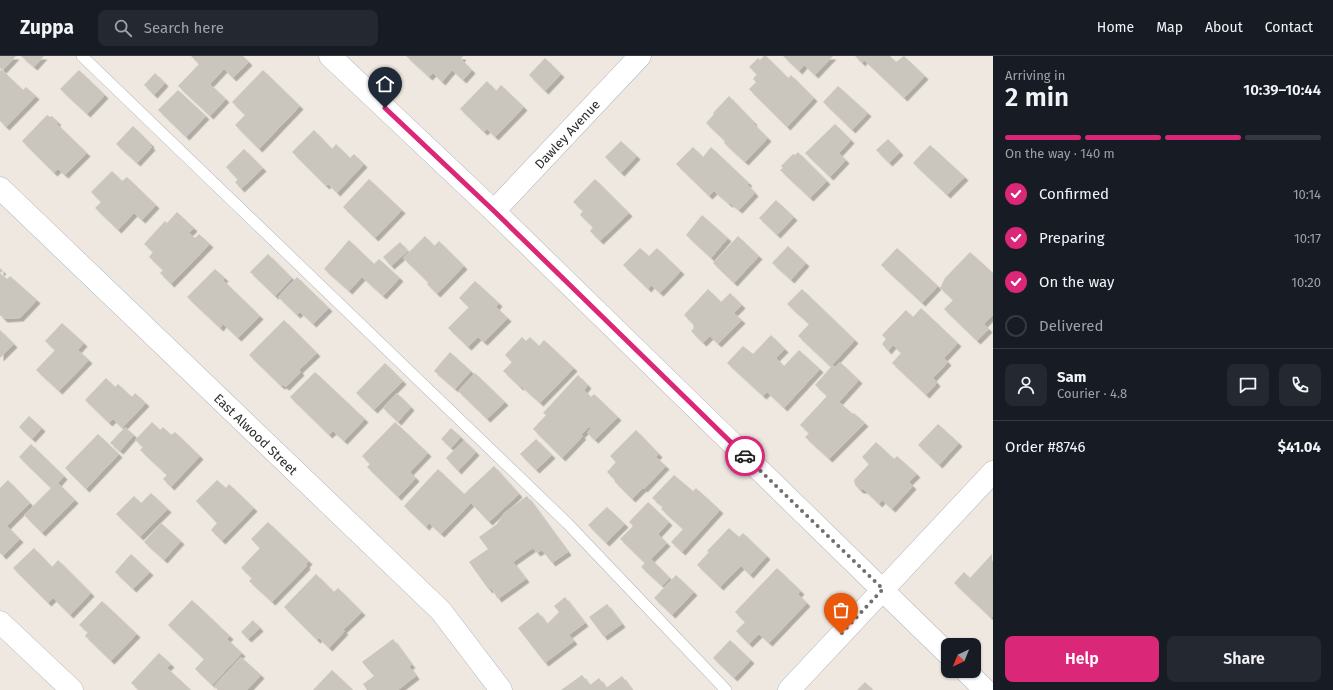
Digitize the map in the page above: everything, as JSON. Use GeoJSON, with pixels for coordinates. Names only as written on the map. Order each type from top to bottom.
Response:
{"type":"FeatureCollection","features":[{"type":"Feature","properties":{"kind":"street"},"geometry":{"type":"LineString","coordinates":[[330,56],[494,211],[941,647]]}},
{"type":"Feature","properties":{"kind":"street","name":"Dawley Avenue"},"geometry":{"type":"LineString","coordinates":[[494,211],[640,56]]}},
{"type":"Feature","properties":{"kind":"street","name":"East Alwood Street"},"geometry":{"type":"LineString","coordinates":[[0,188],[441,611],[501,690]]}},
{"type":"Feature","properties":{"kind":"street"},"geometry":{"type":"LineString","coordinates":[[789,690],[993,472]]}},
{"type":"Feature","properties":{"kind":"street"},"geometry":{"type":"LineString","coordinates":[[0,622],[72,690]]}},
{"type":"Feature","properties":{"kind":"street"},"geometry":{"type":"LineString","coordinates":[[973,678],[985,690]]}},
{"type":"Feature","properties":{"kind":"lane"},"geometry":{"type":"LineString","coordinates":[[82,56],[568,523],[726,690]]}},
{"type":"Feature","properties":{"kind":"building"},"geometry":{"type":"Polygon","coordinates":[[[0,56],[16,56],[3,70],[0,68],[0,56]]]}},
{"type":"Feature","properties":{"kind":"building"},"geometry":{"type":"Polygon","coordinates":[[[21,56],[44,56],[34,67],[21,56]]]}},
{"type":"Feature","properties":{"kind":"building"},"geometry":{"type":"Polygon","coordinates":[[[191,56],[243,56],[249,62],[233,78],[224,69],[210,84],[226,99],[210,116],[178,86],[199,64],[191,56]]]}},
{"type":"Feature","properties":{"kind":"building"},"geometry":{"type":"Polygon","coordinates":[[[406,56],[463,56],[461,59],[472,70],[463,80],[452,70],[442,82],[433,73],[429,77],[406,56]]]}},
{"type":"Feature","properties":{"kind":"building"},"geometry":{"type":"Polygon","coordinates":[[[766,56],[788,78],[791,75],[814,98],[787,127],[749,89],[756,82],[753,79],[757,74],[749,67],[758,58],[760,60],[766,56]]]}},
{"type":"Feature","properties":{"kind":"building"},"geometry":{"type":"Polygon","coordinates":[[[783,56],[833,56],[815,75],[804,65],[799,71],[783,56]]]}},
{"type":"Feature","properties":{"kind":"building"},"geometry":{"type":"Polygon","coordinates":[[[855,56],[890,56],[896,62],[904,56],[925,76],[904,98],[864,60],[862,63],[855,56]]]}},
{"type":"Feature","properties":{"kind":"building"},"geometry":{"type":"Polygon","coordinates":[[[545,58],[561,74],[545,91],[529,75],[545,58]]]}},
{"type":"Feature","properties":{"kind":"building"},"geometry":{"type":"Polygon","coordinates":[[[1,69],[23,90],[26,87],[36,96],[6,127],[0,121],[1,69]]]}},
{"type":"Feature","properties":{"kind":"building"},"geometry":{"type":"Polygon","coordinates":[[[79,70],[105,95],[87,114],[60,89],[79,70]]]}},
{"type":"Feature","properties":{"kind":"building"},"geometry":{"type":"Polygon","coordinates":[[[263,70],[300,106],[259,149],[235,125],[245,115],[232,102],[263,70]]]}},
{"type":"Feature","properties":{"kind":"building"},"geometry":{"type":"Polygon","coordinates":[[[155,73],[165,83],[154,95],[144,85],[155,73]]]}},
{"type":"Feature","properties":{"kind":"building"},"geometry":{"type":"Polygon","coordinates":[[[487,81],[496,91],[501,85],[524,107],[495,137],[487,129],[484,132],[460,109],[487,81]]]}},
{"type":"Feature","properties":{"kind":"building"},"geometry":{"type":"Polygon","coordinates":[[[838,86],[868,113],[852,130],[823,102],[838,86]]]}},
{"type":"Feature","properties":{"kind":"building"},"geometry":{"type":"Polygon","coordinates":[[[178,90],[206,116],[186,137],[158,110],[178,90]]]}},
{"type":"Feature","properties":{"kind":"building"},"geometry":{"type":"Polygon","coordinates":[[[729,96],[768,138],[745,162],[724,143],[725,141],[706,123],[729,96]]]}},
{"type":"Feature","properties":{"kind":"building"},"geometry":{"type":"Polygon","coordinates":[[[47,115],[50,117],[52,116],[58,122],[56,123],[87,153],[65,175],[58,169],[54,173],[22,141],[47,115]]]}},
{"type":"Feature","properties":{"kind":"building"},"geometry":{"type":"Polygon","coordinates":[[[835,124],[851,140],[839,153],[846,160],[830,177],[805,153],[835,124]]]}},
{"type":"Feature","properties":{"kind":"building"},"geometry":{"type":"Polygon","coordinates":[[[133,126],[151,144],[150,145],[152,147],[137,163],[116,144],[133,126]]]}},
{"type":"Feature","properties":{"kind":"building"},"geometry":{"type":"Polygon","coordinates":[[[314,130],[332,149],[336,144],[350,158],[354,154],[364,164],[337,193],[328,184],[326,186],[292,152],[314,130]]]}},
{"type":"Feature","properties":{"kind":"building"},"geometry":{"type":"Polygon","coordinates":[[[888,139],[900,152],[889,163],[876,150],[888,139]]]}},
{"type":"Feature","properties":{"kind":"building"},"geometry":{"type":"Polygon","coordinates":[[[621,141],[637,156],[621,173],[605,157],[621,141]]]}},
{"type":"Feature","properties":{"kind":"building"},"geometry":{"type":"Polygon","coordinates":[[[930,145],[965,177],[947,195],[913,163],[930,145]]]}},
{"type":"Feature","properties":{"kind":"building"},"geometry":{"type":"Polygon","coordinates":[[[693,147],[703,157],[711,147],[749,183],[747,184],[755,193],[739,210],[730,203],[729,204],[714,191],[709,196],[676,164],[693,147]]]}},
{"type":"Feature","properties":{"kind":"building"},"geometry":{"type":"Polygon","coordinates":[[[244,149],[263,168],[241,189],[235,182],[238,180],[226,167],[244,149]]]}},
{"type":"Feature","properties":{"kind":"building"},"geometry":{"type":"Polygon","coordinates":[[[798,152],[827,181],[810,198],[780,170],[783,168],[781,166],[793,154],[795,155],[798,152]]]}},
{"type":"Feature","properties":{"kind":"building"},"geometry":{"type":"Polygon","coordinates":[[[112,171],[122,181],[127,177],[156,205],[142,220],[134,213],[118,230],[95,208],[101,202],[91,192],[112,171]]]}},
{"type":"Feature","properties":{"kind":"building"},"geometry":{"type":"Polygon","coordinates":[[[369,179],[402,210],[375,238],[343,207],[369,179]]]}},
{"type":"Feature","properties":{"kind":"building"},"geometry":{"type":"Polygon","coordinates":[[[595,179],[629,213],[600,241],[590,231],[593,227],[580,215],[583,211],[573,202],[595,179]]]}},
{"type":"Feature","properties":{"kind":"building"},"geometry":{"type":"Polygon","coordinates":[[[776,200],[794,217],[777,235],[759,218],[776,200]]]}},
{"type":"Feature","properties":{"kind":"building"},"geometry":{"type":"Polygon","coordinates":[[[177,212],[194,228],[189,233],[195,238],[199,234],[210,244],[171,284],[160,273],[163,270],[149,257],[153,252],[144,244],[165,221],[167,223],[177,212]]]}},
{"type":"Feature","properties":{"kind":"building"},"geometry":{"type":"Polygon","coordinates":[[[702,215],[728,238],[711,258],[686,235],[702,215]]]}},
{"type":"Feature","properties":{"kind":"building"},"geometry":{"type":"Polygon","coordinates":[[[425,236],[434,246],[439,241],[464,266],[437,294],[427,284],[428,282],[403,258],[425,236]]]}},
{"type":"Feature","properties":{"kind":"building"},"geometry":{"type":"Polygon","coordinates":[[[738,236],[759,256],[734,283],[713,263],[738,236]]]}},
{"type":"Feature","properties":{"kind":"building"},"geometry":{"type":"Polygon","coordinates":[[[349,240],[374,264],[379,259],[400,278],[383,296],[362,277],[349,291],[324,269],[349,240]]]}},
{"type":"Feature","properties":{"kind":"building"},"geometry":{"type":"Polygon","coordinates":[[[400,242],[408,251],[391,266],[383,257],[400,242]]]}},
{"type":"Feature","properties":{"kind":"building"},"geometry":{"type":"Polygon","coordinates":[[[788,246],[806,263],[791,280],[772,263],[788,246]]]}},
{"type":"Feature","properties":{"kind":"building"},"geometry":{"type":"Polygon","coordinates":[[[640,248],[649,256],[657,248],[681,271],[660,293],[651,285],[648,289],[623,265],[640,248]]]}},
{"type":"Feature","properties":{"kind":"building"},"geometry":{"type":"Polygon","coordinates":[[[897,248],[938,286],[922,303],[881,265],[897,248]]]}},
{"type":"Feature","properties":{"kind":"building"},"geometry":{"type":"Polygon","coordinates":[[[970,252],[993,273],[993,315],[984,324],[989,329],[977,341],[944,309],[953,300],[940,288],[945,278],[970,252]]]}},
{"type":"Feature","properties":{"kind":"building"},"geometry":{"type":"Polygon","coordinates":[[[268,254],[292,278],[275,296],[250,272],[268,254]]]}},
{"type":"Feature","properties":{"kind":"building"},"geometry":{"type":"Polygon","coordinates":[[[215,269],[225,278],[223,280],[260,316],[238,338],[223,324],[220,328],[187,297],[215,269]]]}},
{"type":"Feature","properties":{"kind":"building"},"geometry":{"type":"Polygon","coordinates":[[[0,273],[7,279],[10,276],[37,300],[20,318],[4,319],[0,315],[0,273]]]}},
{"type":"Feature","properties":{"kind":"building"},"geometry":{"type":"Polygon","coordinates":[[[297,277],[329,308],[313,324],[300,312],[297,315],[278,297],[297,277]]]}},
{"type":"Feature","properties":{"kind":"building"},"geometry":{"type":"Polygon","coordinates":[[[475,281],[499,303],[496,307],[508,318],[484,342],[478,337],[468,347],[448,328],[469,307],[459,298],[475,281]]]}},
{"type":"Feature","properties":{"kind":"building"},"geometry":{"type":"Polygon","coordinates":[[[708,289],[721,302],[730,293],[742,305],[734,313],[742,320],[718,344],[710,336],[703,343],[691,331],[694,328],[694,325],[684,315],[708,289]]]}},
{"type":"Feature","properties":{"kind":"building"},"geometry":{"type":"Polygon","coordinates":[[[802,289],[855,340],[832,365],[835,367],[840,362],[859,380],[839,402],[865,423],[829,459],[805,437],[809,433],[800,425],[827,396],[815,385],[831,367],[798,336],[809,324],[787,304],[802,289]]]}},
{"type":"Feature","properties":{"kind":"building"},"geometry":{"type":"Polygon","coordinates":[[[921,308],[958,343],[944,358],[948,362],[933,378],[937,383],[926,395],[892,363],[901,353],[893,345],[888,351],[882,344],[886,339],[882,335],[906,310],[913,317],[921,308]]]}},
{"type":"Feature","properties":{"kind":"building"},"geometry":{"type":"Polygon","coordinates":[[[284,320],[317,353],[299,370],[301,372],[286,387],[283,385],[281,386],[249,355],[284,320]]]}},
{"type":"Feature","properties":{"kind":"building"},"geometry":{"type":"Polygon","coordinates":[[[62,323],[84,343],[78,350],[89,360],[59,391],[36,370],[55,350],[45,341],[62,323]]]}},
{"type":"Feature","properties":{"kind":"building"},"geometry":{"type":"Polygon","coordinates":[[[0,330],[14,344],[0,358],[0,330]]]}},
{"type":"Feature","properties":{"kind":"building"},"geometry":{"type":"Polygon","coordinates":[[[771,335],[785,349],[776,358],[784,366],[799,350],[820,369],[784,408],[767,392],[763,396],[727,363],[743,346],[753,354],[771,335]]]}},
{"type":"Feature","properties":{"kind":"building"},"geometry":{"type":"Polygon","coordinates":[[[522,337],[526,341],[530,337],[539,346],[544,340],[574,368],[540,403],[503,371],[512,362],[505,355],[522,337]]]}},
{"type":"Feature","properties":{"kind":"building"},"geometry":{"type":"Polygon","coordinates":[[[450,352],[471,371],[455,389],[434,371],[450,352]]]}},
{"type":"Feature","properties":{"kind":"building"},"geometry":{"type":"Polygon","coordinates":[[[385,363],[403,381],[374,410],[356,393],[385,363]]]}},
{"type":"Feature","properties":{"kind":"building"},"geometry":{"type":"Polygon","coordinates":[[[315,372],[365,419],[344,441],[333,431],[329,435],[290,397],[315,372]]]}},
{"type":"Feature","properties":{"kind":"building"},"geometry":{"type":"Polygon","coordinates":[[[475,373],[505,402],[487,419],[458,391],[475,373]]]}},
{"type":"Feature","properties":{"kind":"building"},"geometry":{"type":"Polygon","coordinates":[[[578,375],[588,385],[584,390],[591,397],[594,394],[618,417],[595,440],[587,433],[591,428],[589,427],[581,435],[583,436],[562,458],[533,429],[546,415],[543,413],[578,375]]]}},
{"type":"Feature","properties":{"kind":"building"},"geometry":{"type":"Polygon","coordinates":[[[106,378],[115,387],[118,384],[132,397],[135,393],[146,403],[122,428],[113,419],[109,423],[85,400],[106,378]]]}},
{"type":"Feature","properties":{"kind":"building"},"geometry":{"type":"Polygon","coordinates":[[[397,393],[411,407],[398,422],[383,408],[397,393]]]}},
{"type":"Feature","properties":{"kind":"building"},"geometry":{"type":"Polygon","coordinates":[[[29,416],[42,428],[32,439],[19,427],[29,416]]]}},
{"type":"Feature","properties":{"kind":"building"},"geometry":{"type":"Polygon","coordinates":[[[152,422],[160,430],[163,427],[171,435],[175,432],[200,456],[171,487],[163,479],[167,475],[140,450],[143,447],[135,440],[152,422]]]}},
{"type":"Feature","properties":{"kind":"building"},"geometry":{"type":"Polygon","coordinates":[[[395,422],[428,453],[410,472],[416,478],[398,497],[367,467],[370,464],[362,456],[395,422]]]}},
{"type":"Feature","properties":{"kind":"building"},"geometry":{"type":"Polygon","coordinates":[[[938,424],[959,443],[939,465],[918,445],[938,424]]]}},
{"type":"Feature","properties":{"kind":"building"},"geometry":{"type":"Polygon","coordinates":[[[125,427],[134,435],[120,451],[110,443],[125,427]]]}},
{"type":"Feature","properties":{"kind":"building"},"geometry":{"type":"Polygon","coordinates":[[[451,428],[461,437],[451,448],[441,439],[451,428]]]}},
{"type":"Feature","properties":{"kind":"building"},"geometry":{"type":"Polygon","coordinates":[[[636,430],[659,454],[656,457],[666,466],[632,499],[607,472],[616,462],[610,456],[636,430]]]}},
{"type":"Feature","properties":{"kind":"building"},"geometry":{"type":"Polygon","coordinates":[[[98,434],[119,454],[86,489],[65,468],[98,434]]]}},
{"type":"Feature","properties":{"kind":"building"},"geometry":{"type":"Polygon","coordinates":[[[536,439],[552,455],[536,470],[520,454],[536,439]]]}},
{"type":"Feature","properties":{"kind":"building"},"geometry":{"type":"Polygon","coordinates":[[[464,440],[476,452],[458,471],[446,458],[464,440]]]}},
{"type":"Feature","properties":{"kind":"building"},"geometry":{"type":"Polygon","coordinates":[[[876,442],[894,459],[897,456],[917,474],[909,482],[913,486],[892,509],[882,500],[879,504],[864,490],[860,490],[855,485],[854,480],[869,464],[862,457],[876,442]]]}},
{"type":"Feature","properties":{"kind":"building"},"geometry":{"type":"Polygon","coordinates":[[[31,444],[64,476],[58,483],[75,500],[42,533],[24,515],[51,488],[19,457],[31,444]]]}},
{"type":"Feature","properties":{"kind":"building"},"geometry":{"type":"Polygon","coordinates":[[[494,466],[519,494],[489,522],[471,503],[441,534],[429,523],[426,527],[404,506],[438,469],[464,494],[494,466]]]}},
{"type":"Feature","properties":{"kind":"building"},"geometry":{"type":"Polygon","coordinates":[[[674,475],[693,491],[696,488],[720,510],[682,552],[671,542],[683,529],[661,509],[663,507],[652,498],[674,475]]]}},
{"type":"Feature","properties":{"kind":"building"},"geometry":{"type":"Polygon","coordinates":[[[8,480],[30,503],[7,526],[20,539],[3,556],[0,553],[0,488],[8,480]]]}},
{"type":"Feature","properties":{"kind":"building"},"geometry":{"type":"Polygon","coordinates":[[[217,480],[226,488],[229,484],[254,508],[222,541],[211,530],[217,523],[196,501],[217,480]]]}},
{"type":"Feature","properties":{"kind":"building"},"geometry":{"type":"Polygon","coordinates":[[[151,493],[168,509],[140,537],[116,514],[134,496],[141,503],[151,493]]]}},
{"type":"Feature","properties":{"kind":"building"},"geometry":{"type":"Polygon","coordinates":[[[527,496],[568,552],[552,563],[542,550],[537,553],[533,548],[513,562],[526,579],[498,599],[491,588],[489,590],[469,562],[488,549],[479,537],[497,524],[504,513],[527,496]]]}},
{"type":"Feature","properties":{"kind":"building"},"geometry":{"type":"Polygon","coordinates":[[[648,502],[669,522],[658,534],[667,543],[651,559],[670,578],[662,586],[641,567],[645,563],[620,539],[633,526],[629,522],[648,502]]]}},
{"type":"Feature","properties":{"kind":"building"},"geometry":{"type":"Polygon","coordinates":[[[607,507],[625,524],[606,543],[588,525],[607,507]]]}},
{"type":"Feature","properties":{"kind":"building"},"geometry":{"type":"Polygon","coordinates":[[[268,522],[309,561],[306,564],[307,566],[272,602],[249,581],[252,578],[241,568],[260,548],[251,539],[268,522]]]}},
{"type":"Feature","properties":{"kind":"building"},"geometry":{"type":"Polygon","coordinates":[[[161,523],[181,541],[164,560],[144,542],[161,523]]]}},
{"type":"Feature","properties":{"kind":"building"},"geometry":{"type":"Polygon","coordinates":[[[729,528],[739,537],[743,533],[767,556],[750,575],[741,566],[720,587],[697,565],[709,552],[707,551],[729,528]]]}},
{"type":"Feature","properties":{"kind":"building"},"geometry":{"type":"Polygon","coordinates":[[[34,548],[52,567],[58,560],[91,593],[70,615],[53,598],[48,603],[13,568],[34,548]]]}},
{"type":"Feature","properties":{"kind":"building"},"geometry":{"type":"Polygon","coordinates":[[[131,554],[150,572],[133,589],[115,572],[131,554]]]}},
{"type":"Feature","properties":{"kind":"building"},"geometry":{"type":"Polygon","coordinates":[[[992,554],[993,616],[991,618],[954,583],[964,572],[970,578],[992,554]]]}},
{"type":"Feature","properties":{"kind":"building"},"geometry":{"type":"Polygon","coordinates":[[[777,568],[801,591],[798,594],[807,603],[769,643],[759,634],[749,644],[736,631],[745,622],[735,612],[777,568]]]}},
{"type":"Feature","properties":{"kind":"building"},"geometry":{"type":"Polygon","coordinates":[[[316,574],[334,592],[338,588],[362,612],[343,630],[345,631],[329,648],[319,638],[317,640],[284,607],[316,574]]]}},
{"type":"Feature","properties":{"kind":"building"},"geometry":{"type":"Polygon","coordinates":[[[676,575],[694,592],[672,615],[654,598],[676,575]]]}},
{"type":"Feature","properties":{"kind":"building"},"geometry":{"type":"Polygon","coordinates":[[[565,597],[585,623],[569,635],[574,641],[545,663],[518,628],[538,612],[547,624],[559,612],[554,606],[565,597]]]}},
{"type":"Feature","properties":{"kind":"building"},"geometry":{"type":"Polygon","coordinates":[[[192,600],[230,636],[227,639],[242,653],[212,685],[195,669],[204,659],[168,625],[192,600]]]}},
{"type":"Feature","properties":{"kind":"building"},"geometry":{"type":"Polygon","coordinates":[[[102,601],[137,634],[111,661],[85,636],[88,632],[79,625],[102,601]]]}},
{"type":"Feature","properties":{"kind":"building"},"geometry":{"type":"Polygon","coordinates":[[[607,604],[622,624],[604,637],[589,617],[607,604]]]}},
{"type":"Feature","properties":{"kind":"building"},"geometry":{"type":"Polygon","coordinates":[[[253,620],[260,628],[248,639],[241,632],[253,620]]]}},
{"type":"Feature","properties":{"kind":"building"},"geometry":{"type":"Polygon","coordinates":[[[393,639],[412,665],[409,666],[416,676],[398,690],[367,690],[363,684],[374,676],[362,662],[393,639]]]}},
{"type":"Feature","properties":{"kind":"building"},"geometry":{"type":"Polygon","coordinates":[[[730,640],[751,660],[734,678],[713,658],[730,640]]]}},
{"type":"Feature","properties":{"kind":"building"},"geometry":{"type":"Polygon","coordinates":[[[159,653],[171,664],[167,668],[190,689],[189,690],[139,690],[131,683],[159,653]]]}},
{"type":"Feature","properties":{"kind":"building"},"geometry":{"type":"Polygon","coordinates":[[[241,657],[261,675],[247,690],[218,690],[214,686],[241,657]]]}},
{"type":"Feature","properties":{"kind":"building"},"geometry":{"type":"Polygon","coordinates":[[[332,670],[352,689],[313,690],[332,670]]]}},
{"type":"Feature","properties":{"kind":"building"},"geometry":{"type":"Polygon","coordinates":[[[582,675],[590,685],[599,678],[606,688],[622,676],[632,690],[561,690],[582,675]]]}},
{"type":"Feature","properties":{"kind":"building"},"geometry":{"type":"Polygon","coordinates":[[[865,682],[873,690],[857,690],[865,682]]]}},
{"type":"Feature","properties":{"kind":"way so far"},"geometry":{"type":"LineString","coordinates":[[745,456],[883,589],[841,634]]}},
{"type":"Feature","properties":{"kind":"route"},"geometry":{"type":"LineString","coordinates":[[385,108],[494,211],[745,456]]}}]}
